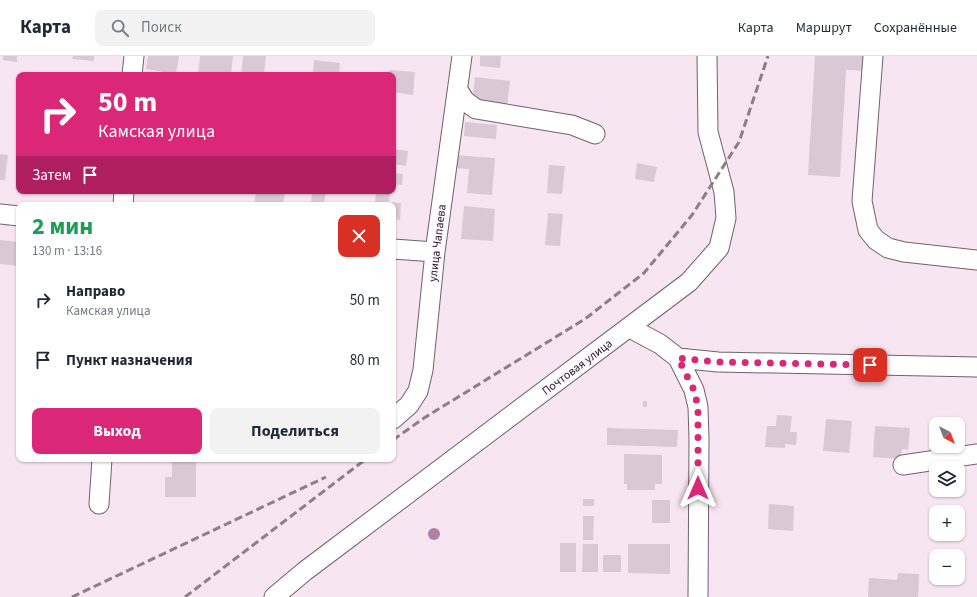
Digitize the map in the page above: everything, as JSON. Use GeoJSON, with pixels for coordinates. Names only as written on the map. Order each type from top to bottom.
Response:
{"type":"FeatureCollection","features":[{"type":"Feature","properties":{"kind":"street"},"geometry":{"type":"LineString","coordinates":[[132,72],[134,56]]}},
{"type":"Feature","properties":{"kind":"street","name":"улица Чапаева"},"geometry":{"type":"LineString","coordinates":[[396,416],[409,405],[418,391],[423,370],[435,252],[462,56]]}},
{"type":"Feature","properties":{"kind":"street","name":"Почтовая улица"},"geometry":{"type":"LineString","coordinates":[[274,597],[304,571],[630,328],[689,282],[718,248],[726,218],[724,192],[708,132],[707,56]]}},
{"type":"Feature","properties":{"kind":"street"},"geometry":{"type":"LineString","coordinates":[[873,56],[862,201],[868,230],[876,240],[888,248],[904,252],[977,260]]}},
{"type":"Feature","properties":{"kind":"street"},"geometry":{"type":"LineString","coordinates":[[458,90],[465,101],[476,109],[572,125],[595,134]]}},
{"type":"Feature","properties":{"kind":"street"},"geometry":{"type":"LineString","coordinates":[[0,214],[16,216]]}},
{"type":"Feature","properties":{"kind":"street"},"geometry":{"type":"LineString","coordinates":[[396,249],[435,252]]}},
{"type":"Feature","properties":{"kind":"street"},"geometry":{"type":"LineString","coordinates":[[630,328],[660,344],[678,358],[694,390],[698,407],[698,597]]}},
{"type":"Feature","properties":{"kind":"street"},"geometry":{"type":"LineString","coordinates":[[678,358],[718,362],[977,367]]}},
{"type":"Feature","properties":{"kind":"street"},"geometry":{"type":"LineString","coordinates":[[903,465],[977,454]]}},
{"type":"Feature","properties":{"kind":"street"},"geometry":{"type":"LineString","coordinates":[[99,504],[102,462]]}},
{"type":"Feature","properties":{"kind":"building"},"geometry":{"type":"Polygon","coordinates":[[[3,56],[17,56],[17,62],[3,60],[3,56]]]}},
{"type":"Feature","properties":{"kind":"building"},"geometry":{"type":"Polygon","coordinates":[[[73,56],[94,56],[94,61],[72,59],[73,56]]]}},
{"type":"Feature","properties":{"kind":"building"},"geometry":{"type":"Polygon","coordinates":[[[148,56],[179,56],[176,72],[164,72],[146,69],[148,56]]]}},
{"type":"Feature","properties":{"kind":"building"},"geometry":{"type":"Polygon","coordinates":[[[200,56],[233,56],[231,72],[198,72],[200,56]]]}},
{"type":"Feature","properties":{"kind":"building"},"geometry":{"type":"Polygon","coordinates":[[[243,56],[266,56],[264,72],[241,72],[243,56]]]}},
{"type":"Feature","properties":{"kind":"building"},"geometry":{"type":"Polygon","coordinates":[[[480,56],[501,56],[500,68],[480,66],[480,56]]]}},
{"type":"Feature","properties":{"kind":"building"},"geometry":{"type":"Polygon","coordinates":[[[815,56],[868,56],[867,71],[846,70],[840,177],[808,175],[815,56]]]}},
{"type":"Feature","properties":{"kind":"building"},"geometry":{"type":"Polygon","coordinates":[[[314,60],[340,63],[339,72],[313,72],[314,60]]]}},
{"type":"Feature","properties":{"kind":"building"},"geometry":{"type":"Polygon","coordinates":[[[389,70],[415,72],[413,95],[396,92],[396,72],[389,72],[389,70]]]}},
{"type":"Feature","properties":{"kind":"building"},"geometry":{"type":"Polygon","coordinates":[[[475,77],[510,81],[507,106],[472,103],[475,77]]]}},
{"type":"Feature","properties":{"kind":"building"},"geometry":{"type":"Polygon","coordinates":[[[465,122],[497,125],[496,139],[464,136],[465,122]]]}},
{"type":"Feature","properties":{"kind":"building"},"geometry":{"type":"Polygon","coordinates":[[[396,149],[408,151],[406,166],[396,164],[396,149]]]}},
{"type":"Feature","properties":{"kind":"building"},"geometry":{"type":"Polygon","coordinates":[[[0,154],[8,155],[5,180],[0,180],[0,154]]]}},
{"type":"Feature","properties":{"kind":"building"},"geometry":{"type":"Polygon","coordinates":[[[453,155],[495,158],[492,195],[467,193],[469,169],[452,168],[453,155]]]}},
{"type":"Feature","properties":{"kind":"building"},"geometry":{"type":"Polygon","coordinates":[[[637,163],[657,167],[654,182],[635,179],[637,163]]]}},
{"type":"Feature","properties":{"kind":"building"},"geometry":{"type":"Polygon","coordinates":[[[549,165],[565,166],[562,194],[547,193],[549,165]]]}},
{"type":"Feature","properties":{"kind":"building"},"geometry":{"type":"Polygon","coordinates":[[[396,173],[403,174],[402,185],[396,184],[396,173]]]}},
{"type":"Feature","properties":{"kind":"building"},"geometry":{"type":"Polygon","coordinates":[[[256,194],[285,194],[283,202],[254,202],[256,194]]]}},
{"type":"Feature","properties":{"kind":"building"},"geometry":{"type":"Polygon","coordinates":[[[312,194],[326,194],[324,202],[311,202],[312,194]]]}},
{"type":"Feature","properties":{"kind":"building"},"geometry":{"type":"Polygon","coordinates":[[[376,194],[390,194],[389,202],[375,202],[376,194]]]}},
{"type":"Feature","properties":{"kind":"building"},"geometry":{"type":"Polygon","coordinates":[[[396,203],[401,203],[400,220],[396,219],[396,203]]]}},
{"type":"Feature","properties":{"kind":"building"},"geometry":{"type":"Polygon","coordinates":[[[464,206],[495,209],[493,241],[461,239],[464,206]]]}},
{"type":"Feature","properties":{"kind":"building"},"geometry":{"type":"Polygon","coordinates":[[[548,213],[563,214],[560,246],[545,245],[548,213]]]}},
{"type":"Feature","properties":{"kind":"building"},"geometry":{"type":"Polygon","coordinates":[[[0,240],[16,242],[16,266],[0,264],[0,240]]]}},
{"type":"Feature","properties":{"kind":"building"},"geometry":{"type":"Polygon","coordinates":[[[643,401],[647,401],[647,407],[643,407],[643,401]]]}},
{"type":"Feature","properties":{"kind":"building"},"geometry":{"type":"Polygon","coordinates":[[[777,415],[792,416],[790,432],[797,432],[796,445],[785,444],[785,448],[765,447],[767,426],[776,426],[777,415]]]}},
{"type":"Feature","properties":{"kind":"building"},"geometry":{"type":"Polygon","coordinates":[[[826,419],[852,421],[849,453],[823,451],[826,419]]]}},
{"type":"Feature","properties":{"kind":"building"},"geometry":{"type":"Polygon","coordinates":[[[875,426],[910,428],[908,450],[902,449],[901,459],[873,457],[875,426]]]}},
{"type":"Feature","properties":{"kind":"building"},"geometry":{"type":"Polygon","coordinates":[[[607,428],[678,430],[677,447],[607,445],[607,428]]]}},
{"type":"Feature","properties":{"kind":"building"},"geometry":{"type":"Polygon","coordinates":[[[624,454],[662,455],[662,484],[655,484],[655,490],[627,490],[627,484],[624,484],[624,454]]]}},
{"type":"Feature","properties":{"kind":"building"},"geometry":{"type":"Polygon","coordinates":[[[172,462],[196,462],[196,497],[165,497],[165,477],[172,477],[172,462]]]}},
{"type":"Feature","properties":{"kind":"building"},"geometry":{"type":"Polygon","coordinates":[[[583,499],[594,499],[594,506],[583,506],[583,499]]]}},
{"type":"Feature","properties":{"kind":"building"},"geometry":{"type":"Polygon","coordinates":[[[652,500],[670,500],[670,523],[652,523],[652,500]]]}},
{"type":"Feature","properties":{"kind":"building"},"geometry":{"type":"Polygon","coordinates":[[[769,504],[794,506],[793,531],[768,529],[769,504]]]}},
{"type":"Feature","properties":{"kind":"building"},"geometry":{"type":"Polygon","coordinates":[[[583,516],[594,516],[593,540],[583,540],[583,516]]]}},
{"type":"Feature","properties":{"kind":"building"},"geometry":{"type":"Polygon","coordinates":[[[560,543],[576,543],[576,572],[560,572],[560,543]]]}},
{"type":"Feature","properties":{"kind":"building"},"geometry":{"type":"Polygon","coordinates":[[[583,544],[598,544],[598,572],[582,572],[583,544]]]}},
{"type":"Feature","properties":{"kind":"building"},"geometry":{"type":"Polygon","coordinates":[[[628,544],[670,544],[670,574],[628,573],[628,544]]]}},
{"type":"Feature","properties":{"kind":"building"},"geometry":{"type":"Polygon","coordinates":[[[603,555],[621,555],[621,572],[603,572],[603,555]]]}},
{"type":"Feature","properties":{"kind":"building"},"geometry":{"type":"Polygon","coordinates":[[[898,573],[919,574],[918,597],[868,597],[869,578],[897,580],[898,573]]]}},
{"type":"Feature","properties":{"kind":"railway"},"geometry":{"type":"LineString","coordinates":[[396,438],[424,418],[585,319],[644,273],[692,215],[739,142],[768,56]]}},
{"type":"Feature","properties":{"kind":"railway"},"geometry":{"type":"LineString","coordinates":[[185,597],[362,462]]}},
{"type":"Feature","properties":{"kind":"railway"},"geometry":{"type":"LineString","coordinates":[[72,597],[326,477]]}},
{"type":"Feature","properties":{"kind":"route"},"geometry":{"type":"LineString","coordinates":[[698,488],[698,407],[694,390],[678,358],[718,362],[870,365]]}}]}
